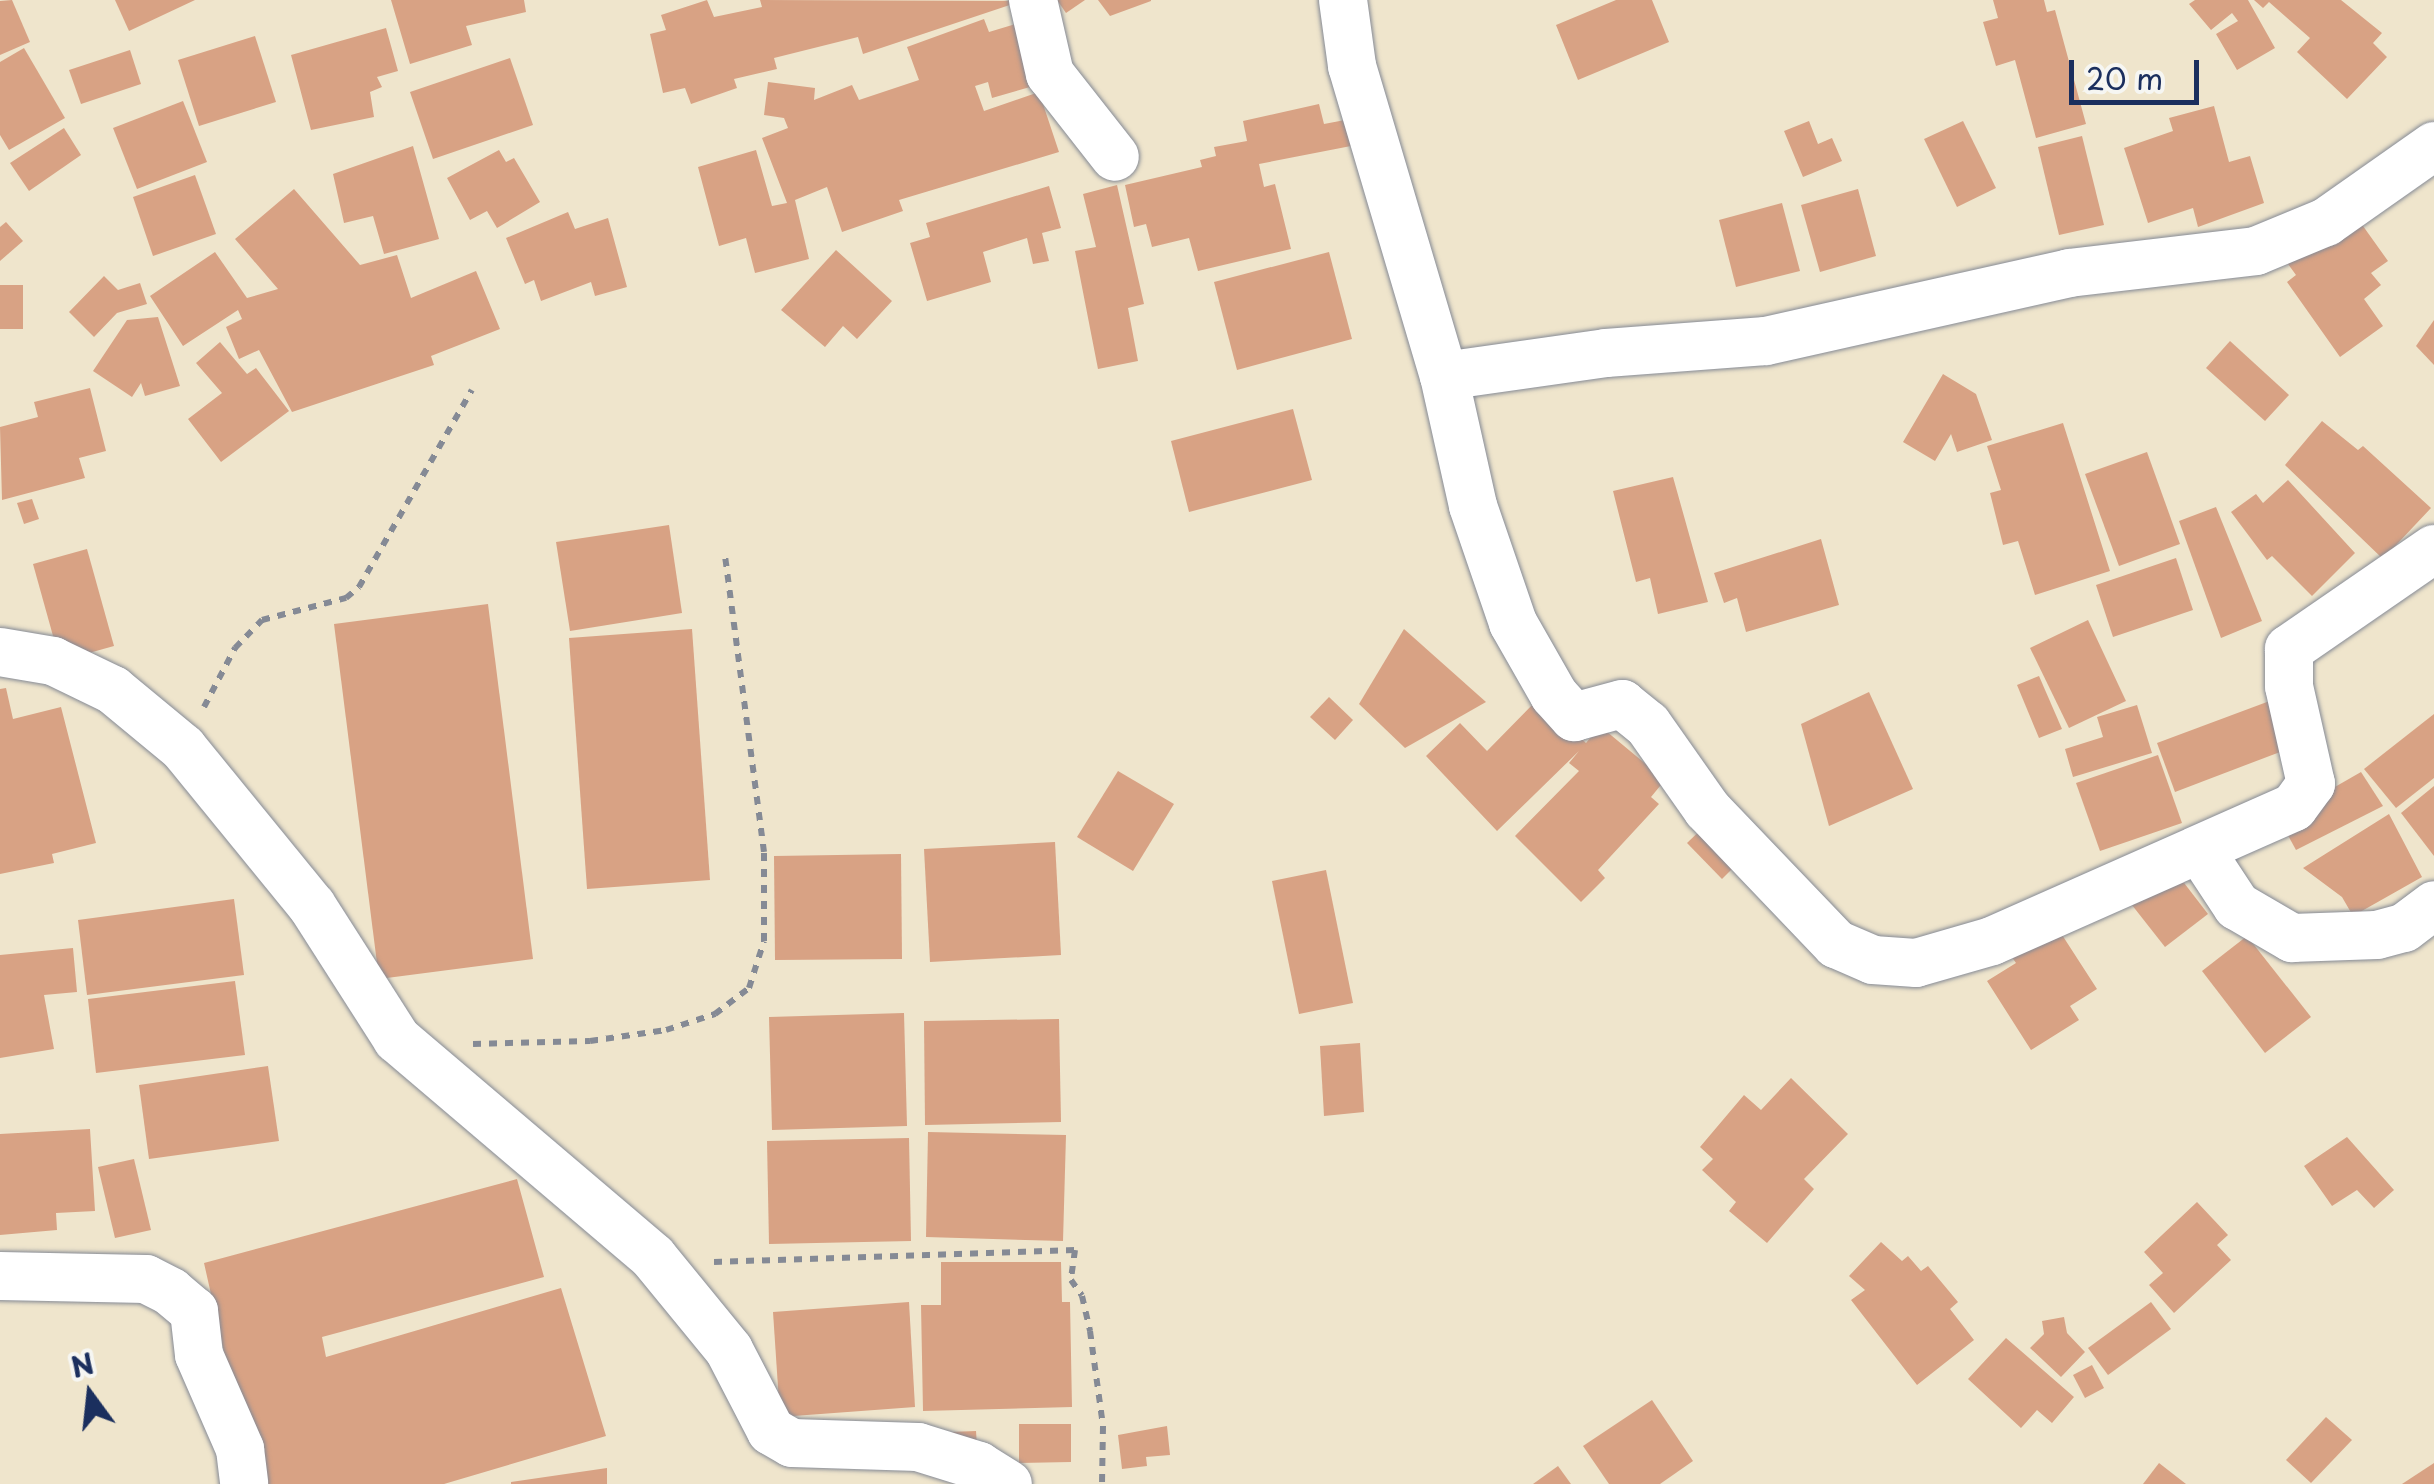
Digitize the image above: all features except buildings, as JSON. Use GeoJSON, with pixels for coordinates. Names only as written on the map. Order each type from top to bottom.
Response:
{"type":"FeatureCollection","features":[{"type":"Feature","properties":{"kind":"street"},"geometry":{"type":"LineString","coordinates":[[1034,0],[1050,74],[1115,158]]}},
{"type":"Feature","properties":{"kind":"street"},"geometry":{"type":"LineString","coordinates":[[1343,0],[1352,66],[1444,376],[1473,506],[1512,623],[1554,695],[1574,717],[1622,704],[1648,725],[1708,808],[1836,944],[1873,960],[1916,963],[1992,941],[2202,853],[2294,808],[2311,784],[2288,686],[2289,649],[2434,549]]}},
{"type":"Feature","properties":{"kind":"street"},"geometry":{"type":"LineString","coordinates":[[1444,376],[1606,353],[1766,342],[2069,273],[2256,251],[2326,222],[2434,146]]}},
{"type":"Feature","properties":{"kind":"street"},"geometry":{"type":"LineString","coordinates":[[0,652],[53,661],[112,690],[183,748],[312,906],[397,1039],[653,1257],[729,1350],[770,1430],[792,1443],[918,1447],[978,1466],[1008,1484]]}},
{"type":"Feature","properties":{"kind":"street"},"geometry":{"type":"LineString","coordinates":[[2202,853],[2237,906],[2292,938],[2377,936],[2404,928],[2434,905]]}},
{"type":"Feature","properties":{"kind":"street"},"geometry":{"type":"LineString","coordinates":[[0,1276],[146,1279],[171,1292],[194,1311],[200,1355],[240,1449],[244,1484]]}},
{"type":"Feature","properties":{"kind":"path"},"geometry":{"type":"LineString","coordinates":[[183,748],[248,631],[287,608],[329,604],[360,588],[472,390]]}},
{"type":"Feature","properties":{"kind":"path"},"geometry":{"type":"LineString","coordinates":[[466,1044],[590,1041],[666,1030],[714,1014],[749,988],[764,942],[764,852],[725,556]]}},
{"type":"Feature","properties":{"kind":"path"},"geometry":{"type":"LineString","coordinates":[[653,1257],[738,1264],[1076,1250],[1071,1280],[1082,1296],[1090,1331],[1102,1426],[1102,1484]]}}]}
